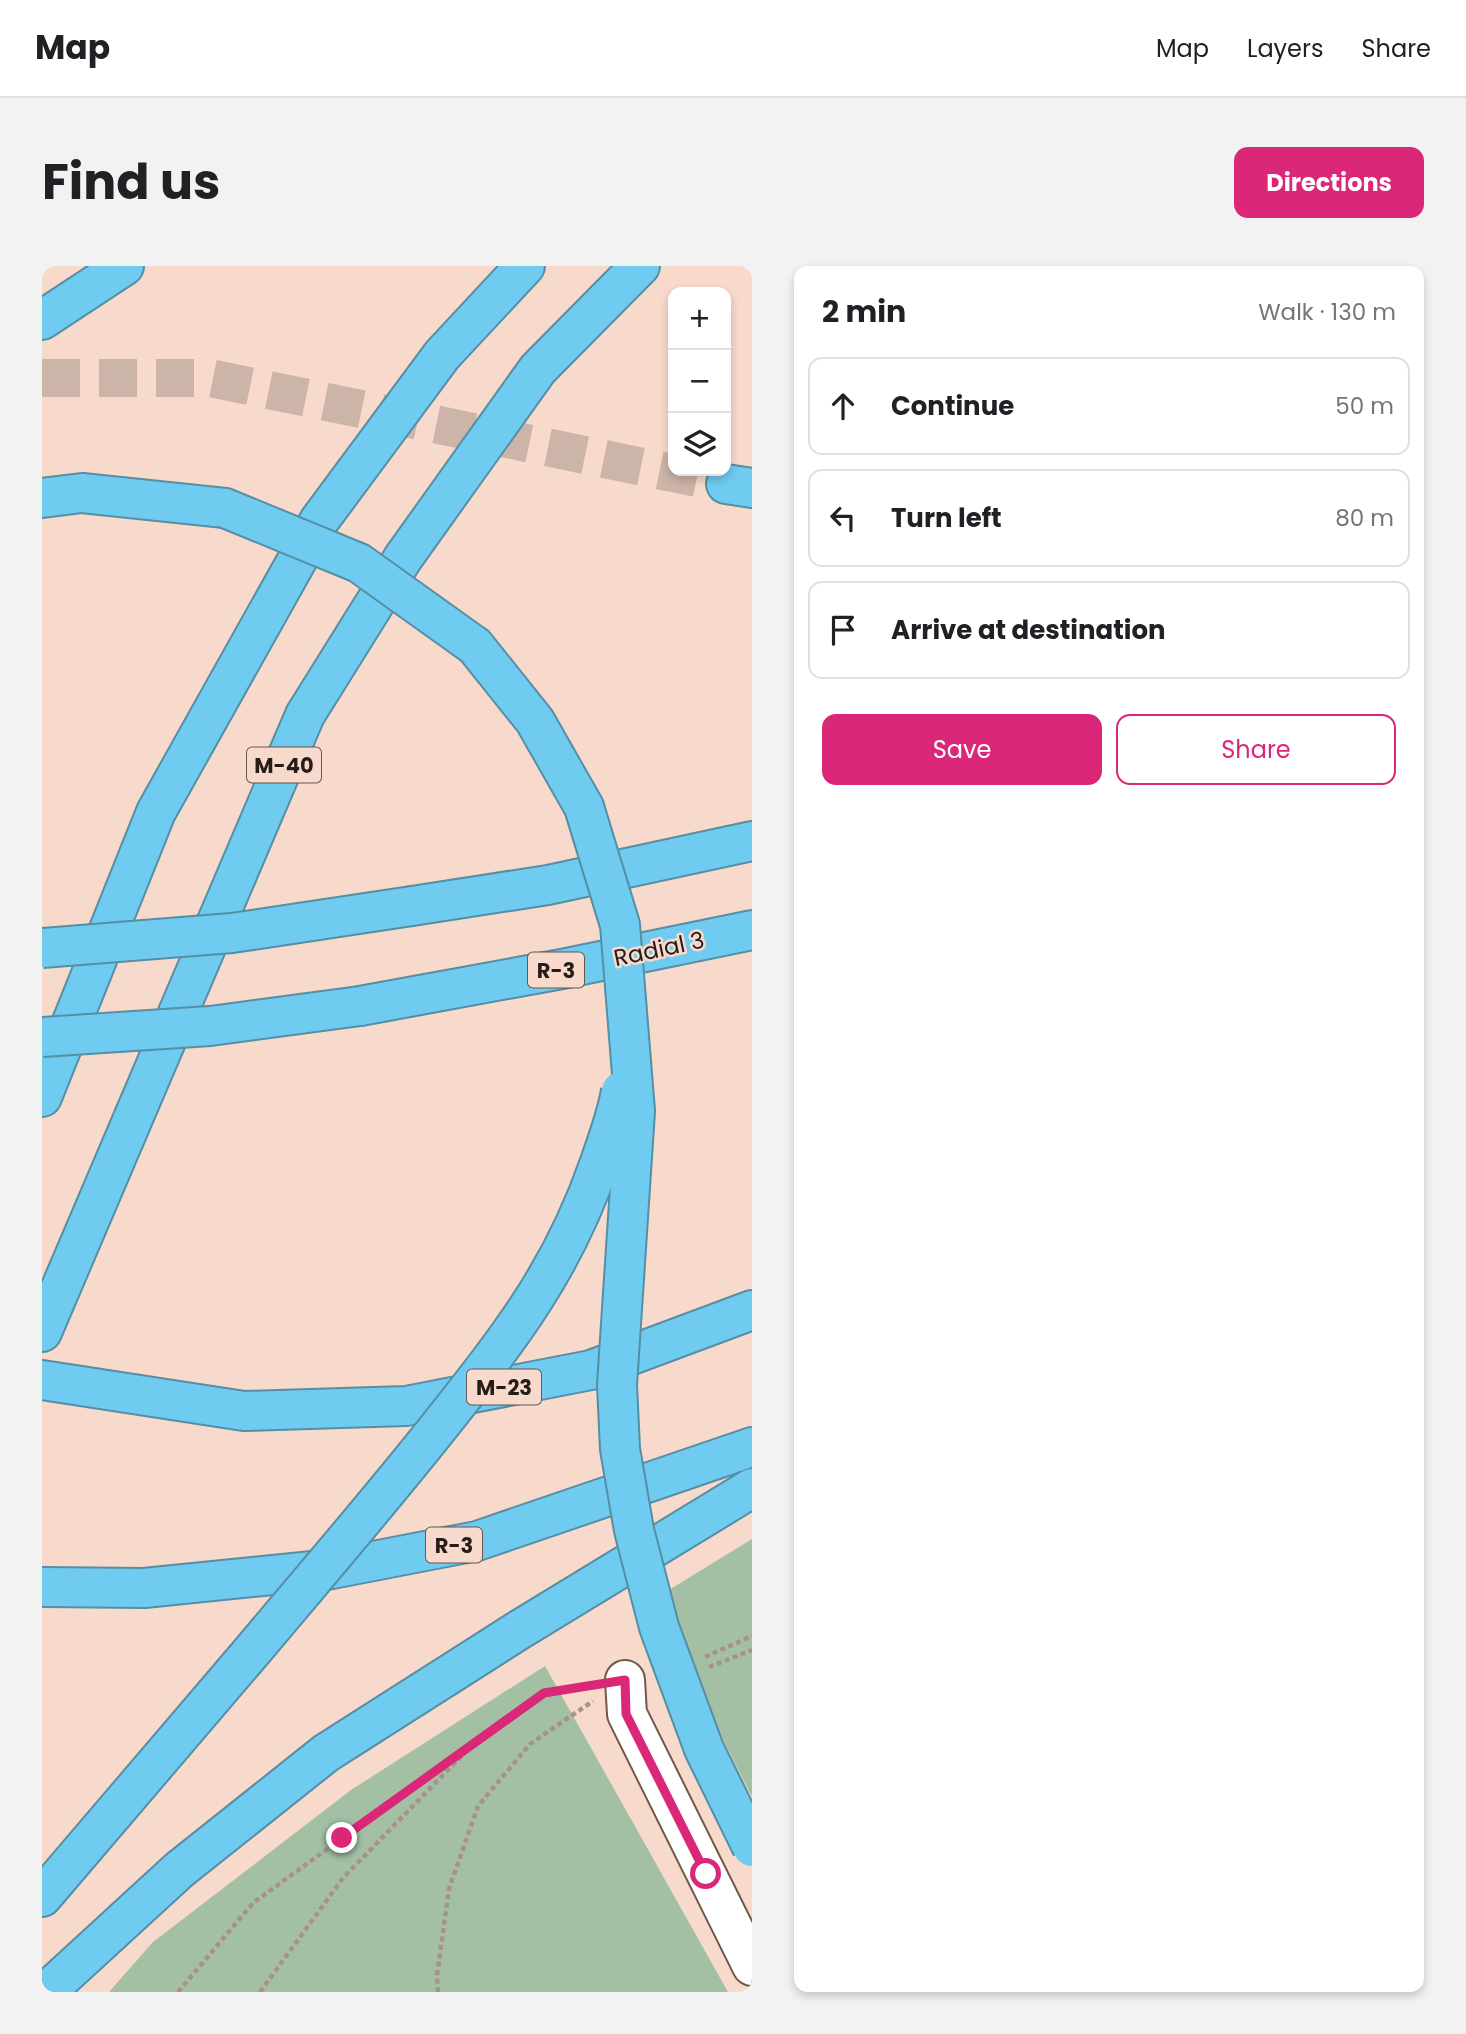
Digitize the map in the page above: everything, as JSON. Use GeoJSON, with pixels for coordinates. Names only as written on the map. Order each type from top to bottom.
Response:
{"type":"FeatureCollection","features":[{"type":"Feature","properties":{"kind":"highway"},"geometry":{"type":"LineString","coordinates":[[42,320],[124,266]]}},
{"type":"Feature","properties":{"kind":"highway"},"geometry":{"type":"LineString","coordinates":[[42,1097],[156,812],[319,521],[442,355],[525,266]]}},
{"type":"Feature","properties":{"kind":"highway","name":"M-40"},"geometry":{"type":"LineString","coordinates":[[42,1332],[305,715],[403,558],[538,369],[640,266]]}},
{"type":"Feature","properties":{"kind":"highway"},"geometry":{"type":"LineString","coordinates":[[42,498],[82,493],[225,508],[359,563],[475,646],[536,720],[584,807],[620,925],[635,1111],[617,1385],[620,1449],[634,1530],[659,1627],[704,1749],[752,1847]]}},
{"type":"Feature","properties":{"kind":"highway"},"geometry":{"type":"LineString","coordinates":[[42,948],[232,933],[412,906],[548,885],[752,841]]}},
{"type":"Feature","properties":{"kind":"highway","name":"Radial 3"},"geometry":{"type":"LineString","coordinates":[[42,1037],[210,1026],[360,1006],[752,930]]}},
{"type":"Feature","properties":{"kind":"highway"},"geometry":{"type":"LineString","coordinates":[[42,1897],[400,1477],[517,1328],[566,1249],[618,1107],[629,1024]]}},
{"type":"Feature","properties":{"kind":"highway","name":"M-23"},"geometry":{"type":"LineString","coordinates":[[42,1380],[89,1390],[244,1411],[407,1406],[590,1370],[752,1310]]}},
{"type":"Feature","properties":{"kind":"highway","name":"R-3"},"geometry":{"type":"LineString","coordinates":[[42,1587],[144,1588],[331,1569],[477,1541],[752,1447]]}},
{"type":"Feature","properties":{"kind":"highway"},"geometry":{"type":"LineString","coordinates":[[46,1992],[179,1870],[326,1754],[519,1630],[752,1488]]}},
{"type":"Feature","properties":{"kind":"lane"},"geometry":{"type":"LineString","coordinates":[[625,1680],[626,1714],[752,1966]]}},
{"type":"Feature","properties":{"kind":"path"},"geometry":{"type":"LineString","coordinates":[[695,1662],[752,1636]]}},
{"type":"Feature","properties":{"kind":"path"},"geometry":{"type":"LineString","coordinates":[[699,1671],[752,1650]]}},
{"type":"Feature","properties":{"kind":"path"},"geometry":{"type":"LineString","coordinates":[[178,1992],[253,1903],[544,1693],[625,1680]]}},
{"type":"Feature","properties":{"kind":"path"},"geometry":{"type":"LineString","coordinates":[[438,1992],[437,1975],[449,1889],[478,1806],[530,1744],[625,1680]]}},
{"type":"Feature","properties":{"kind":"path"},"geometry":{"type":"LineString","coordinates":[[260,1992],[343,1878],[477,1740]]}},
{"type":"Feature","properties":{"kind":"green space"},"geometry":{"type":"Polygon","coordinates":[[[752,1539],[752,1797],[689,1672],[664,1593],[752,1539]]]}},
{"type":"Feature","properties":{"kind":"green space"},"geometry":{"type":"Polygon","coordinates":[[[545,1666],[728,1992],[109,1992],[153,1942],[351,1790],[545,1666]]]}},
{"type":"Feature","properties":{"kind":"tunnel"},"geometry":{"type":"LineString","coordinates":[[42,378],[210,378],[726,484]]}},
{"type":"Feature","properties":{"kind":"route"},"geometry":{"type":"LineString","coordinates":[[342,1838],[544,1693],[625,1680],[626,1714],[706,1874]]}}]}
